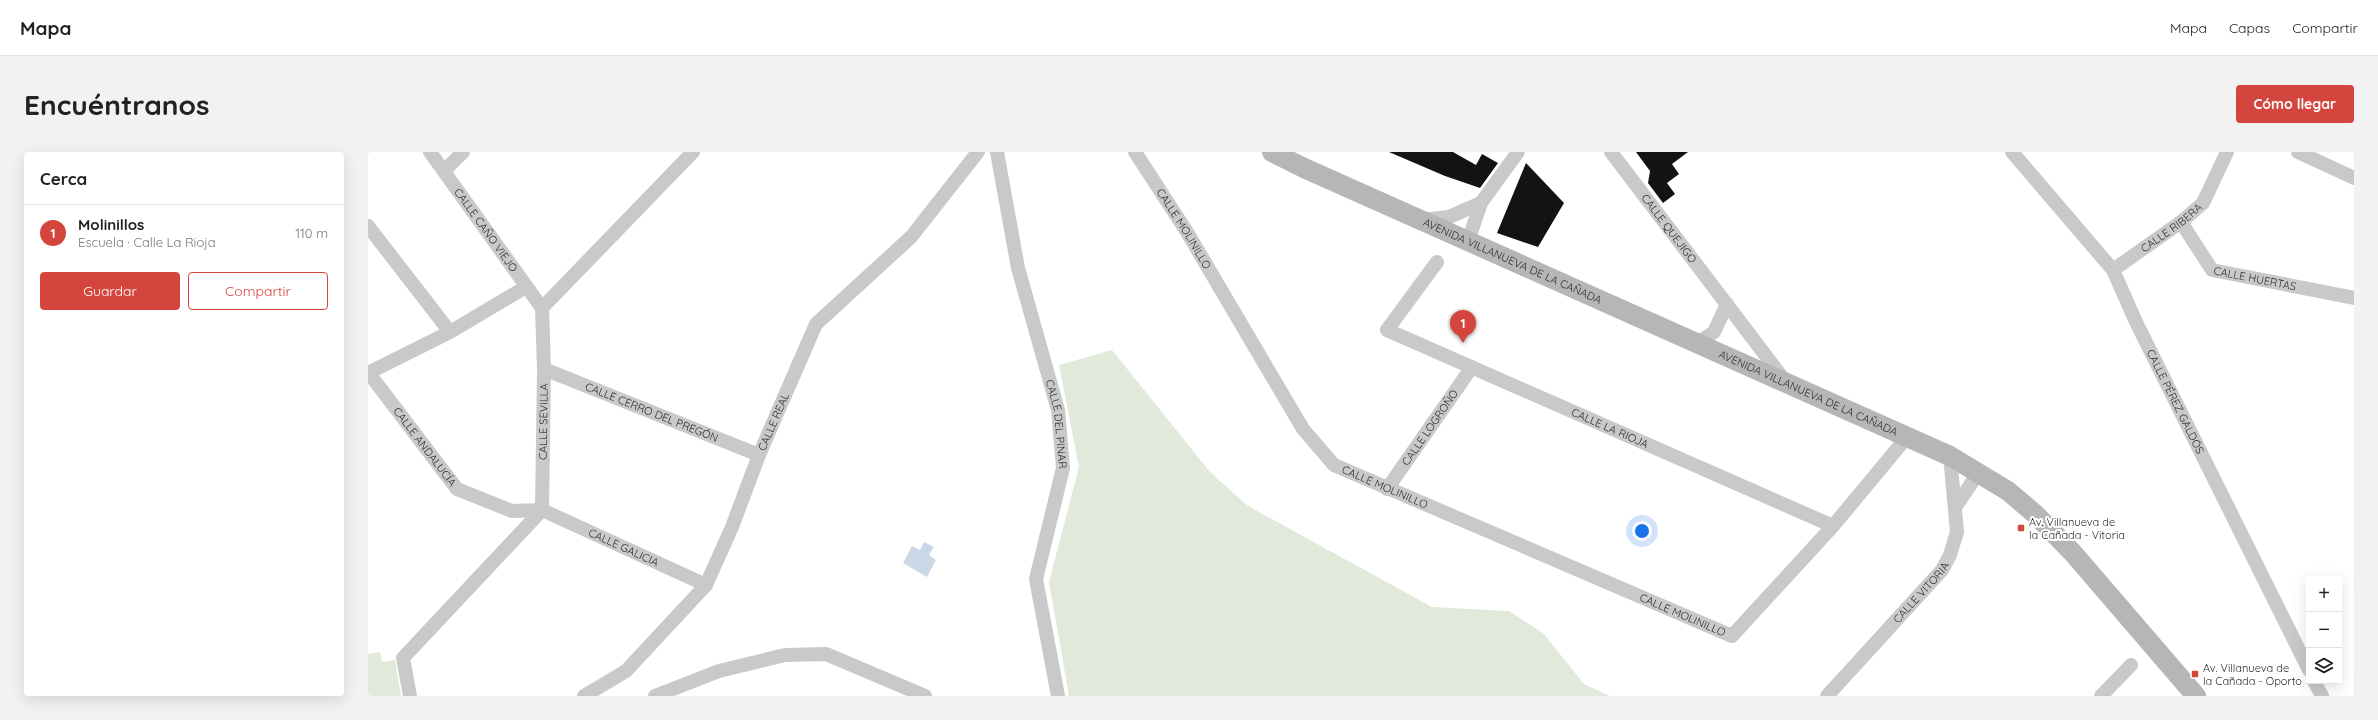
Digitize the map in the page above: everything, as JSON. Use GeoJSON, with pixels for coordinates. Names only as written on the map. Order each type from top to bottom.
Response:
{"type":"FeatureCollection","features":[{"type":"Feature","properties":{"kind":"main road","name":"AVENIDA VILLANUEVA DE LA CAÑADA"},"geometry":{"type":"LineString","coordinates":[[1272,152],[1419,220],[1950,456],[1979,472],[2008,491],[2035,514],[2073,553],[2196,696]]}},
{"type":"Feature","properties":{"kind":"main road","name":"AVENIDA VILLANUEVA DE LA CAÑADA"},"geometry":{"type":"LineString","coordinates":[[1293,152],[1350,188]]}},
{"type":"Feature","properties":{"kind":"street","name":"CALLE CAÑO VIEJO"},"geometry":{"type":"LineString","coordinates":[[430,152],[526,288],[542,308]]}},
{"type":"Feature","properties":{"kind":"street"},"geometry":{"type":"LineString","coordinates":[[444,171],[463,152]]}},
{"type":"Feature","properties":{"kind":"street"},"geometry":{"type":"LineString","coordinates":[[542,308],[693,152]]}},
{"type":"Feature","properties":{"kind":"street","name":"CALLE REAL"},"geometry":{"type":"LineString","coordinates":[[584,696],[626,671],[706,585],[732,527],[759,455],[816,324],[912,237],[978,152]]}},
{"type":"Feature","properties":{"kind":"street","name":"CALLE DEL PINAR"},"geometry":{"type":"LineString","coordinates":[[997,152],[1018,268],[1058,410],[1064,468],[1036,579],[1058,696]]}},
{"type":"Feature","properties":{"kind":"street","name":"CALLE MOLINILLO"},"geometry":{"type":"LineString","coordinates":[[1135,152],[1187,232],[1303,429],[1334,465],[1732,636],[1833,526]]}},
{"type":"Feature","properties":{"kind":"street"},"geometry":{"type":"LineString","coordinates":[[1468,241],[1481,203],[1518,152]]}},
{"type":"Feature","properties":{"kind":"street","name":"CALLE QUEJIGO"},"geometry":{"type":"LineString","coordinates":[[1611,152],[1786,383]]}},
{"type":"Feature","properties":{"kind":"street","name":"CALLE PÉREZ GALDÓS"},"geometry":{"type":"LineString","coordinates":[[2012,152],[2113,270],[2136,322],[2306,664]]}},
{"type":"Feature","properties":{"kind":"street","name":"CALLE RIBERA"},"geometry":{"type":"LineString","coordinates":[[2113,270],[2181,222],[2203,203],[2227,152]]}},
{"type":"Feature","properties":{"kind":"street"},"geometry":{"type":"LineString","coordinates":[[2298,152],[2354,178]]}},
{"type":"Feature","properties":{"kind":"street"},"geometry":{"type":"LineString","coordinates":[[1419,220],[1449,217],[1481,203]]}},
{"type":"Feature","properties":{"kind":"street","name":"CALLE HUERTAS"},"geometry":{"type":"LineString","coordinates":[[2181,222],[2212,270],[2354,298]]}},
{"type":"Feature","properties":{"kind":"street"},"geometry":{"type":"LineString","coordinates":[[368,226],[450,332]]}},
{"type":"Feature","properties":{"kind":"street","name":"CALLE LA RIOJA"},"geometry":{"type":"LineString","coordinates":[[1437,262],[1387,330],[1833,526]]}},
{"type":"Feature","properties":{"kind":"street"},"geometry":{"type":"LineString","coordinates":[[368,372],[450,332],[526,288]]}},
{"type":"Feature","properties":{"kind":"street"},"geometry":{"type":"LineString","coordinates":[[1698,343],[1714,332],[1727,304]]}},
{"type":"Feature","properties":{"kind":"street","name":"CALLE SEVILLA"},"geometry":{"type":"LineString","coordinates":[[542,308],[544,369],[542,510]]}},
{"type":"Feature","properties":{"kind":"street","name":"CALLE LOGROÑO"},"geometry":{"type":"LineString","coordinates":[[1388,488],[1472,367]]}},
{"type":"Feature","properties":{"kind":"street","name":"CALLE CERRO DEL PREGÓN"},"geometry":{"type":"LineString","coordinates":[[544,369],[759,455]]}},
{"type":"Feature","properties":{"kind":"street","name":"CALLE ANDALUCÍA"},"geometry":{"type":"LineString","coordinates":[[368,372],[457,489],[512,511],[542,510]]}},
{"type":"Feature","properties":{"kind":"street"},"geometry":{"type":"LineString","coordinates":[[1833,526],[1907,437]]}},
{"type":"Feature","properties":{"kind":"street","name":"CALLE VITORIA"},"geometry":{"type":"LineString","coordinates":[[1827,696],[1942,570],[1950,555],[1957,532],[1956,506],[1950,456]]}},
{"type":"Feature","properties":{"kind":"street"},"geometry":{"type":"LineString","coordinates":[[1956,506],[1979,472]]}},
{"type":"Feature","properties":{"kind":"street"},"geometry":{"type":"LineString","coordinates":[[410,696],[403,658],[542,510]]}},
{"type":"Feature","properties":{"kind":"street","name":"CALLE GALICIA"},"geometry":{"type":"LineString","coordinates":[[542,510],[706,585]]}},
{"type":"Feature","properties":{"kind":"street"},"geometry":{"type":"LineString","coordinates":[[655,696],[720,671],[785,655],[826,654],[925,696]]}},
{"type":"Feature","properties":{"kind":"street"},"geometry":{"type":"LineString","coordinates":[[2100,696],[2131,665]]}},
{"type":"Feature","properties":{"kind":"street"},"geometry":{"type":"LineString","coordinates":[[2316,684],[2322,696]]}},
{"type":"Feature","properties":{"kind":"shaded area"},"geometry":{"type":"Polygon","coordinates":[[[1112,350],[1210,472],[1248,506],[1432,607],[1509,611],[1543,633],[1584,684],[1610,696],[1069,696],[1049,582],[1079,467],[1059,365],[1112,350]]]}},
{"type":"Feature","properties":{"kind":"shaded area"},"geometry":{"type":"Polygon","coordinates":[[[380,652],[382,662],[395,660],[401,696],[368,696],[368,654],[380,652]]]}},
{"type":"Feature","properties":{"kind":"water"},"geometry":{"type":"Polygon","coordinates":[[[924,542],[934,547],[929,555],[936,560],[927,577],[903,563],[912,546],[920,550],[924,542]]]}},
{"type":"Feature","properties":{"kind":"building"},"geometry":{"type":"Polygon","coordinates":[[[1389,152],[1453,152],[1476,165],[1482,154],[1498,163],[1480,188],[1445,176],[1389,152]]]}},
{"type":"Feature","properties":{"kind":"building"},"geometry":{"type":"Polygon","coordinates":[[[1636,152],[1688,152],[1672,164],[1679,174],[1667,183],[1675,194],[1663,203],[1648,183],[1650,171],[1636,152]]]}},
{"type":"Feature","properties":{"kind":"building"},"geometry":{"type":"Polygon","coordinates":[[[1526,163],[1564,203],[1538,247],[1497,233],[1526,163]]]}},
{"type":"Feature","properties":{"kind":"place","name":"Molinillos"},"geometry":{"type":"Point","coordinates":[1463,343]}},
{"type":"Feature","properties":{"kind":"place","name":"Av. Villanueva de la Cañada - Vitoria"},"geometry":{"type":"Point","coordinates":[2021,528]}},
{"type":"Feature","properties":{"kind":"place","name":"Av. Villanueva de la Cañada - Oporto"},"geometry":{"type":"Point","coordinates":[2195,674]}}]}
